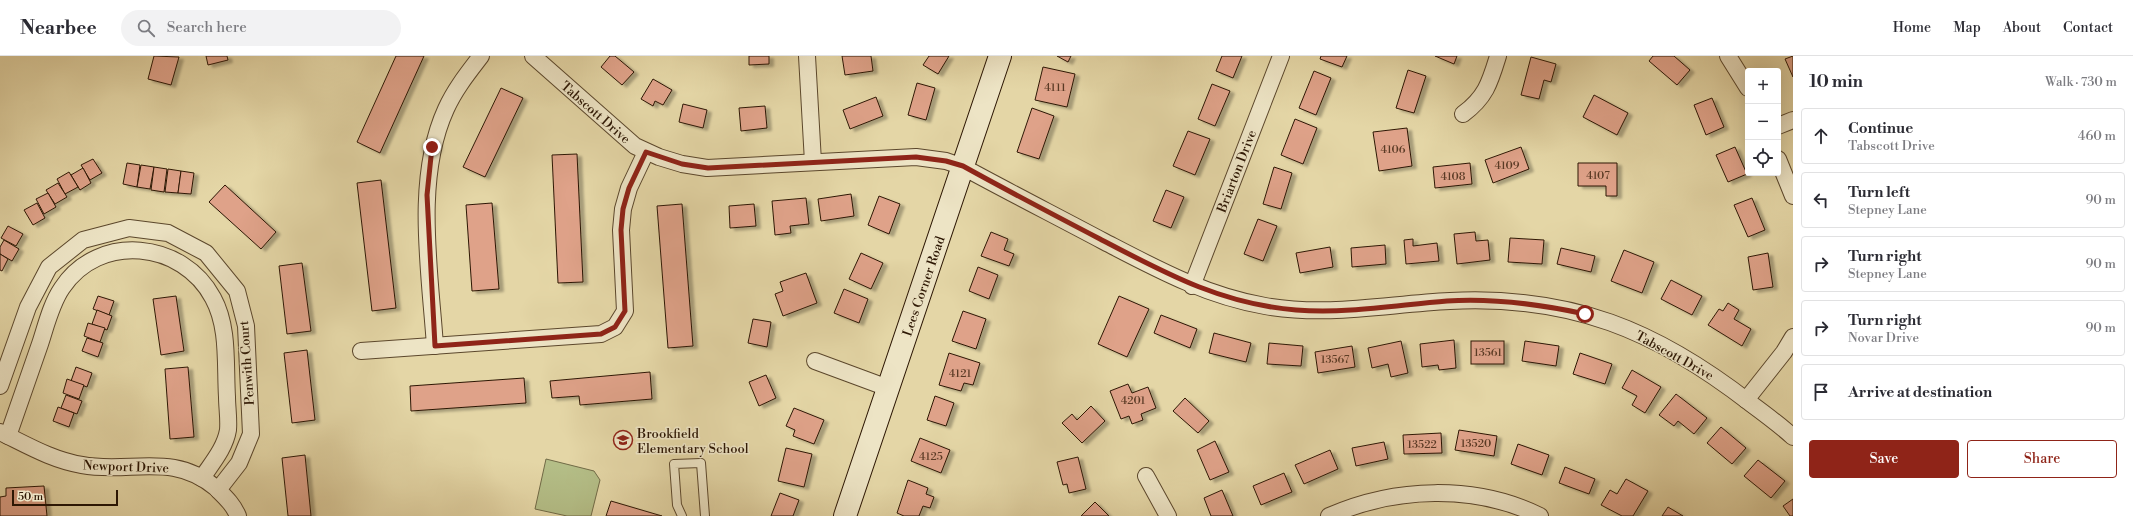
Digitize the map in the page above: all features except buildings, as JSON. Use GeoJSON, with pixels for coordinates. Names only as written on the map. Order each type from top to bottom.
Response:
{"type":"FeatureCollection","features":[{"type":"Feature","properties":{"kind":"street"},"geometry":{"type":"LineString","coordinates":[[435,346],[427,202],[429,163],[434,140],[446,109],[462,80],[481,56]]}},
{"type":"Feature","properties":{"kind":"street","name":"Tabscott Drive"},"geometry":{"type":"LineString","coordinates":[[533,56],[616,130],[646,152],[682,164],[708,168],[916,157],[946,161],[963,166],[1192,286],[1222,296],[1264,306],[1296,310],[1337,311],[1448,301],[1486,300],[1547,306],[1585,314],[1614,323],[1656,341],[1689,359],[1746,400],[1793,437]]}},
{"type":"Feature","properties":{"kind":"street"},"geometry":{"type":"LineString","coordinates":[[807,56],[813,162]]}},
{"type":"Feature","properties":{"kind":"street","name":"Lees Corner Road"},"geometry":{"type":"LineString","coordinates":[[845,516],[1000,56]]}},
{"type":"Feature","properties":{"kind":"street","name":"Briarton Drive"},"geometry":{"type":"LineString","coordinates":[[1192,286],[1281,56]]}},
{"type":"Feature","properties":{"kind":"street"},"geometry":{"type":"LineString","coordinates":[[1463,114],[1476,105],[1486,92],[1498,56]]}},
{"type":"Feature","properties":{"kind":"street"},"geometry":{"type":"LineString","coordinates":[[1728,56],[1745,83]]}},
{"type":"Feature","properties":{"kind":"street"},"geometry":{"type":"LineString","coordinates":[[1781,125],[1793,120]]}},
{"type":"Feature","properties":{"kind":"street"},"geometry":{"type":"LineString","coordinates":[[361,351],[601,334],[615,327],[621,320],[626,306],[621,230],[623,209],[629,188],[646,152]]}},
{"type":"Feature","properties":{"kind":"street"},"geometry":{"type":"LineString","coordinates":[[1781,166],[1793,196]]}},
{"type":"Feature","properties":{"kind":"street","name":"Penwith Court"},"geometry":{"type":"LineString","coordinates":[[0,386],[28,307],[49,267],[83,240],[129,228],[168,233],[206,253],[237,291],[246,326],[251,434],[239,463],[218,490]]}},
{"type":"Feature","properties":{"kind":"street","name":"Penwith Court"},"geometry":{"type":"LineString","coordinates":[[4,434],[51,311],[62,288],[84,265],[111,253],[123,249],[153,252],[179,264],[204,284],[214,298],[224,332],[228,430],[223,447],[202,478]]}},
{"type":"Feature","properties":{"kind":"street"},"geometry":{"type":"LineString","coordinates":[[1746,400],[1784,352],[1793,337]]}},
{"type":"Feature","properties":{"kind":"street"},"geometry":{"type":"LineString","coordinates":[[815,360],[888,388]]}},
{"type":"Feature","properties":{"kind":"street","name":"Newport Drive"},"geometry":{"type":"LineString","coordinates":[[4,434],[53,458],[82,466],[102,468],[156,465],[181,469],[202,478],[218,490],[226,498],[238,516]]}},
{"type":"Feature","properties":{"kind":"street"},"geometry":{"type":"LineString","coordinates":[[1146,476],[1168,516]]}},
{"type":"Feature","properties":{"kind":"street"},"geometry":{"type":"LineString","coordinates":[[1329,516],[1371,501],[1397,496],[1428,493],[1460,494],[1491,499],[1511,504],[1540,516]]}},
{"type":"Feature","properties":{"kind":"lane"},"geometry":{"type":"LineString","coordinates":[[682,516],[677,504],[674,464],[701,462],[706,516]]}},
{"type":"Feature","properties":{"kind":"green space"},"geometry":{"type":"Polygon","coordinates":[[[546,459],[594,471],[600,480],[591,516],[567,516],[535,509],[546,459]]]}},
{"type":"Feature","properties":{"kind":"place","name":"Brookfield Elementary School"},"geometry":{"type":"Point","coordinates":[623,440]}},
{"type":"Feature","properties":{"kind":"route"},"geometry":{"type":"LineString","coordinates":[[432,147],[428,171],[427,195],[435,346],[601,334],[615,327],[621,320],[626,306],[621,230],[623,209],[629,188],[646,152],[682,164],[708,168],[878,158],[916,157],[946,161],[963,166],[1173,278],[1222,296],[1264,306],[1296,310],[1337,311],[1448,301],[1486,300],[1547,306],[1585,314]]}}]}
